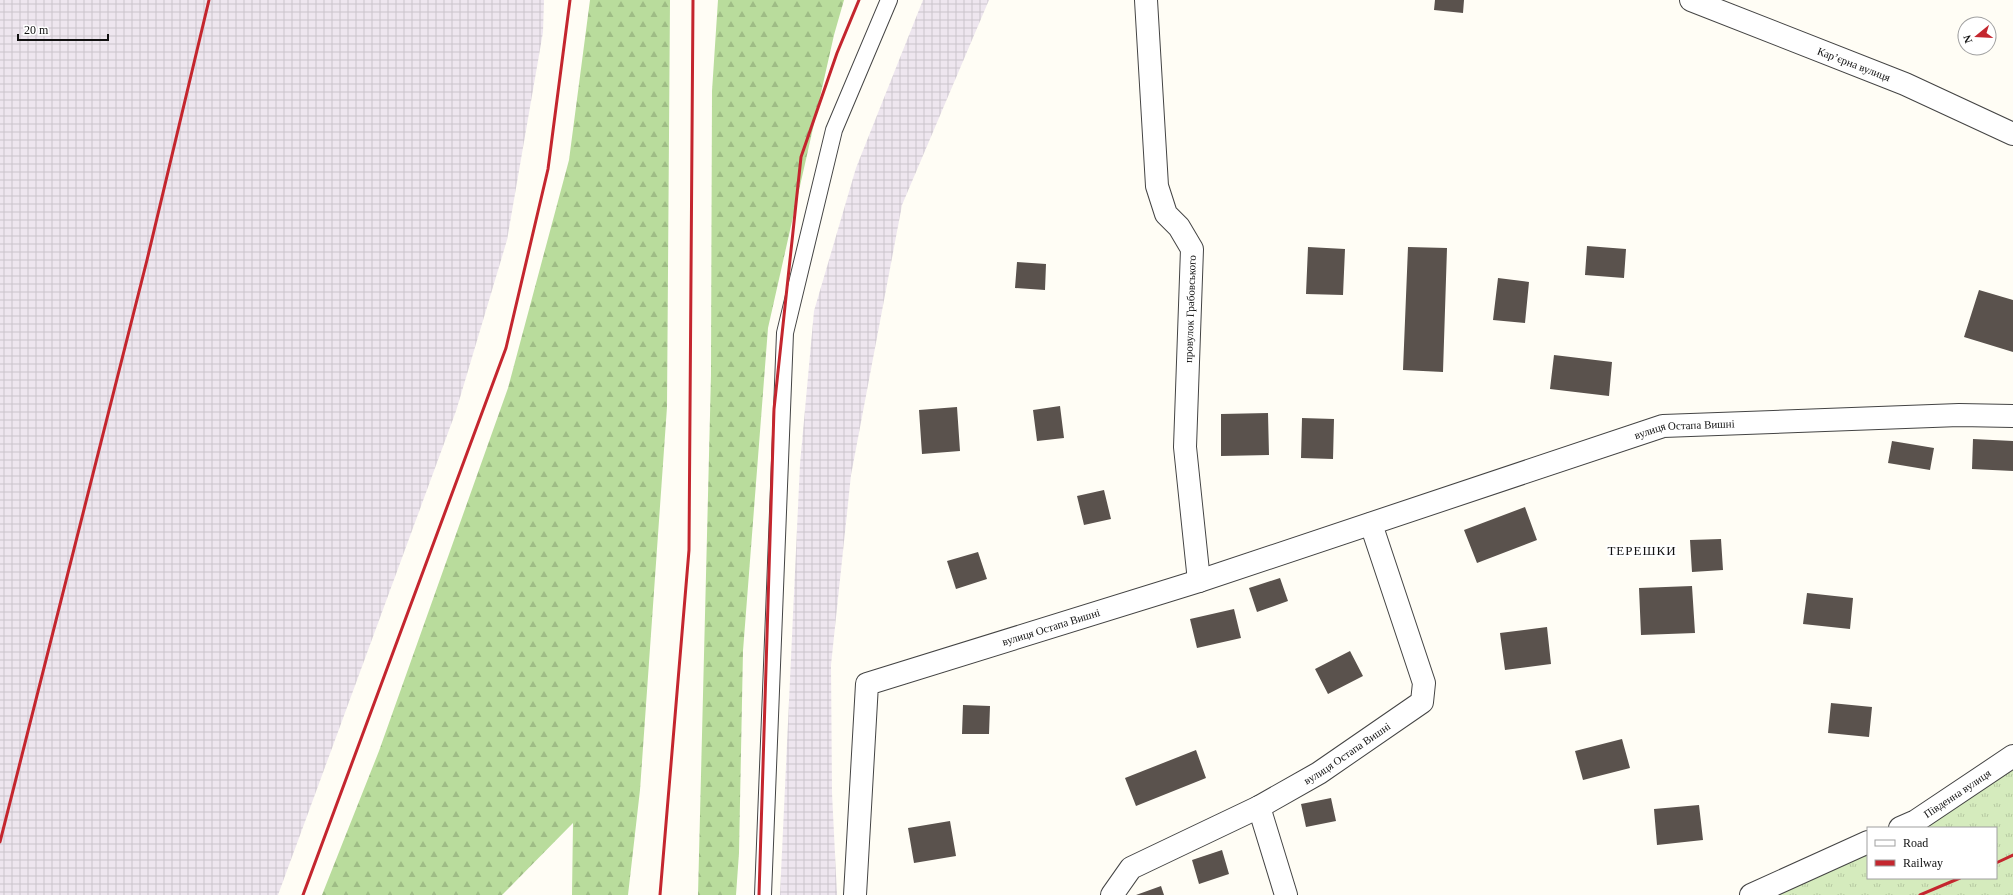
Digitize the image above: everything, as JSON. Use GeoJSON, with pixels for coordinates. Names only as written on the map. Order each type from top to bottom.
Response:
{"type":"FeatureCollection","features":[{"type":"Feature","properties":{"kind":"street","name":"провулок Грабовського"},"geometry":{"type":"LineString","coordinates":[[1146,0],[1156,186],[1166,214],[1179,227],[1192,249],[1185,447],[1199,581]]}},
{"type":"Feature","properties":{"kind":"street","name":"Карʼєрна вулиця"},"geometry":{"type":"LineString","coordinates":[[1691,0],[1905,84],[2013,134]]}},
{"type":"Feature","properties":{"kind":"street","name":"вулиця Остапа Вишні"},"geometry":{"type":"LineString","coordinates":[[855,895],[867,684],[1199,581],[1663,426],[1959,415],[2013,416]]}},
{"type":"Feature","properties":{"kind":"street","name":"вулиця Остапа Вишні"},"geometry":{"type":"LineString","coordinates":[[1112,895],[1131,868],[1259,807],[1319,773],[1422,702],[1424,683],[1371,524]]}},
{"type":"Feature","properties":{"kind":"street","name":"Південна вулиця"},"geometry":{"type":"LineString","coordinates":[[1902,827],[1916,820],[2013,756]]}},
{"type":"Feature","properties":{"kind":"street"},"geometry":{"type":"LineString","coordinates":[[1259,807],[1286,895]]}},
{"type":"Feature","properties":{"kind":"street"},"geometry":{"type":"LineString","coordinates":[[1751,895],[1867,842]]}},
{"type":"Feature","properties":{"kind":"lane"},"geometry":{"type":"LineString","coordinates":[[763,895],[785,333],[834,130],[889,0]]}},
{"type":"Feature","properties":{"kind":"shaded area"},"geometry":{"type":"Polygon","coordinates":[[[0,0],[544,0],[543,32],[507,240],[456,411],[278,895],[0,895],[0,0]]]}},
{"type":"Feature","properties":{"kind":"shaded area"},"geometry":{"type":"Polygon","coordinates":[[[923,0],[989,0],[902,205],[851,475],[831,665],[832,793],[837,895],[780,895],[800,464],[814,311],[856,168],[923,0]]]}},
{"type":"Feature","properties":{"kind":"green space"},"geometry":{"type":"Polygon","coordinates":[[[590,0],[670,0],[667,407],[640,790],[628,895],[572,895],[573,823],[502,895],[322,895],[379,751],[508,388],[569,160],[590,0]]]}},
{"type":"Feature","properties":{"kind":"green space"},"geometry":{"type":"Polygon","coordinates":[[[718,0],[844,0],[834,35],[768,328],[743,651],[739,853],[736,895],[698,895],[711,375],[712,91],[718,0]]]}},
{"type":"Feature","properties":{"kind":"green space"},"geometry":{"type":"Polygon","coordinates":[[[2013,770],[2013,895],[1769,895],[1867,848],[1867,879],[1997,879],[1997,827],[1911,827],[2013,770]]]}},
{"type":"Feature","properties":{"kind":"building"},"geometry":{"type":"Polygon","coordinates":[[[1435,0],[1464,0],[1463,13],[1434,10],[1435,0]]]}},
{"type":"Feature","properties":{"kind":"building"},"geometry":{"type":"Polygon","coordinates":[[[1587,246],[1626,249],[1624,278],[1585,275],[1587,246]]]}},
{"type":"Feature","properties":{"kind":"building"},"geometry":{"type":"Polygon","coordinates":[[[1308,247],[1345,249],[1343,295],[1306,294],[1308,247]]]}},
{"type":"Feature","properties":{"kind":"building"},"geometry":{"type":"Polygon","coordinates":[[[1408,247],[1447,248],[1443,372],[1403,370],[1408,247]]]}},
{"type":"Feature","properties":{"kind":"building"},"geometry":{"type":"Polygon","coordinates":[[[1017,262],[1046,264],[1045,290],[1015,288],[1017,262]]]}},
{"type":"Feature","properties":{"kind":"building"},"geometry":{"type":"Polygon","coordinates":[[[1498,278],[1529,282],[1525,323],[1493,320],[1498,278]]]}},
{"type":"Feature","properties":{"kind":"building"},"geometry":{"type":"Polygon","coordinates":[[[1979,290],[2013,300],[2013,352],[1964,337],[1979,290]]]}},
{"type":"Feature","properties":{"kind":"building"},"geometry":{"type":"Polygon","coordinates":[[[1554,355],[1612,362],[1609,396],[1550,389],[1554,355]]]}},
{"type":"Feature","properties":{"kind":"building"},"geometry":{"type":"Polygon","coordinates":[[[1060,406],[1064,438],[1037,441],[1033,410],[1060,406]]]}},
{"type":"Feature","properties":{"kind":"building"},"geometry":{"type":"Polygon","coordinates":[[[957,407],[960,451],[922,454],[919,410],[957,407]]]}},
{"type":"Feature","properties":{"kind":"building"},"geometry":{"type":"Polygon","coordinates":[[[1268,413],[1269,455],[1221,456],[1221,414],[1268,413]]]}},
{"type":"Feature","properties":{"kind":"building"},"geometry":{"type":"Polygon","coordinates":[[[1302,418],[1334,419],[1333,459],[1301,458],[1302,418]]]}},
{"type":"Feature","properties":{"kind":"building"},"geometry":{"type":"Polygon","coordinates":[[[1973,439],[2013,441],[2013,471],[1972,469],[1973,439]]]}},
{"type":"Feature","properties":{"kind":"building"},"geometry":{"type":"Polygon","coordinates":[[[1892,441],[1934,448],[1930,470],[1888,463],[1892,441]]]}},
{"type":"Feature","properties":{"kind":"building"},"geometry":{"type":"Polygon","coordinates":[[[1104,490],[1111,519],[1084,525],[1077,496],[1104,490]]]}},
{"type":"Feature","properties":{"kind":"building"},"geometry":{"type":"Polygon","coordinates":[[[1525,507],[1537,540],[1477,563],[1464,530],[1525,507]]]}},
{"type":"Feature","properties":{"kind":"building"},"geometry":{"type":"Polygon","coordinates":[[[1721,539],[1723,570],[1692,572],[1690,540],[1721,539]]]}},
{"type":"Feature","properties":{"kind":"building"},"geometry":{"type":"Polygon","coordinates":[[[978,552],[987,579],[956,589],[947,561],[978,552]]]}},
{"type":"Feature","properties":{"kind":"building"},"geometry":{"type":"Polygon","coordinates":[[[1280,578],[1288,601],[1257,612],[1249,588],[1280,578]]]}},
{"type":"Feature","properties":{"kind":"building"},"geometry":{"type":"Polygon","coordinates":[[[1692,586],[1695,633],[1641,635],[1639,588],[1692,586]]]}},
{"type":"Feature","properties":{"kind":"building"},"geometry":{"type":"Polygon","coordinates":[[[1807,593],[1853,598],[1850,629],[1803,624],[1807,593]]]}},
{"type":"Feature","properties":{"kind":"building"},"geometry":{"type":"Polygon","coordinates":[[[1234,609],[1241,638],[1197,648],[1190,619],[1234,609]]]}},
{"type":"Feature","properties":{"kind":"building"},"geometry":{"type":"Polygon","coordinates":[[[1547,627],[1551,664],[1505,670],[1500,633],[1547,627]]]}},
{"type":"Feature","properties":{"kind":"building"},"geometry":{"type":"Polygon","coordinates":[[[1350,651],[1363,676],[1328,694],[1315,669],[1350,651]]]}},
{"type":"Feature","properties":{"kind":"building"},"geometry":{"type":"Polygon","coordinates":[[[1831,703],[1872,707],[1869,737],[1828,733],[1831,703]]]}},
{"type":"Feature","properties":{"kind":"building"},"geometry":{"type":"Polygon","coordinates":[[[963,705],[990,706],[989,734],[962,734],[963,705]]]}},
{"type":"Feature","properties":{"kind":"building"},"geometry":{"type":"Polygon","coordinates":[[[1622,739],[1630,768],[1583,780],[1575,751],[1622,739]]]}},
{"type":"Feature","properties":{"kind":"building"},"geometry":{"type":"Polygon","coordinates":[[[1196,750],[1206,778],[1136,806],[1125,778],[1196,750]]]}},
{"type":"Feature","properties":{"kind":"building"},"geometry":{"type":"Polygon","coordinates":[[[1331,798],[1336,821],[1306,827],[1301,804],[1331,798]]]}},
{"type":"Feature","properties":{"kind":"building"},"geometry":{"type":"Polygon","coordinates":[[[1699,805],[1703,840],[1657,845],[1654,809],[1699,805]]]}},
{"type":"Feature","properties":{"kind":"building"},"geometry":{"type":"Polygon","coordinates":[[[950,821],[956,856],[914,863],[908,828],[950,821]]]}},
{"type":"Feature","properties":{"kind":"building"},"geometry":{"type":"Polygon","coordinates":[[[1222,850],[1229,874],[1199,884],[1192,860],[1222,850]]]}},
{"type":"Feature","properties":{"kind":"building"},"geometry":{"type":"Polygon","coordinates":[[[1161,886],[1164,895],[1136,895],[1161,886]]]}},
{"type":"Feature","properties":{"kind":"railway"},"geometry":{"type":"LineString","coordinates":[[0,842],[147,260],[209,0]]}},
{"type":"Feature","properties":{"kind":"railway"},"geometry":{"type":"LineString","coordinates":[[303,895],[506,348],[548,169],[570,0]]}},
{"type":"Feature","properties":{"kind":"railway"},"geometry":{"type":"LineString","coordinates":[[660,895],[689,550],[693,0]]}},
{"type":"Feature","properties":{"kind":"railway"},"geometry":{"type":"LineString","coordinates":[[759,895],[774,409],[801,157],[837,53],[859,0]]}},
{"type":"Feature","properties":{"kind":"railway"},"geometry":{"type":"LineString","coordinates":[[1997,863],[2013,855]]}},
{"type":"Feature","properties":{"kind":"railway"},"geometry":{"type":"LineString","coordinates":[[1920,895],[1958,879]]}},
{"type":"Feature","properties":{"kind":"district","name":"ТЕРЕШКИ"},"geometry":{"type":"Point","coordinates":[1642,550]}}]}
